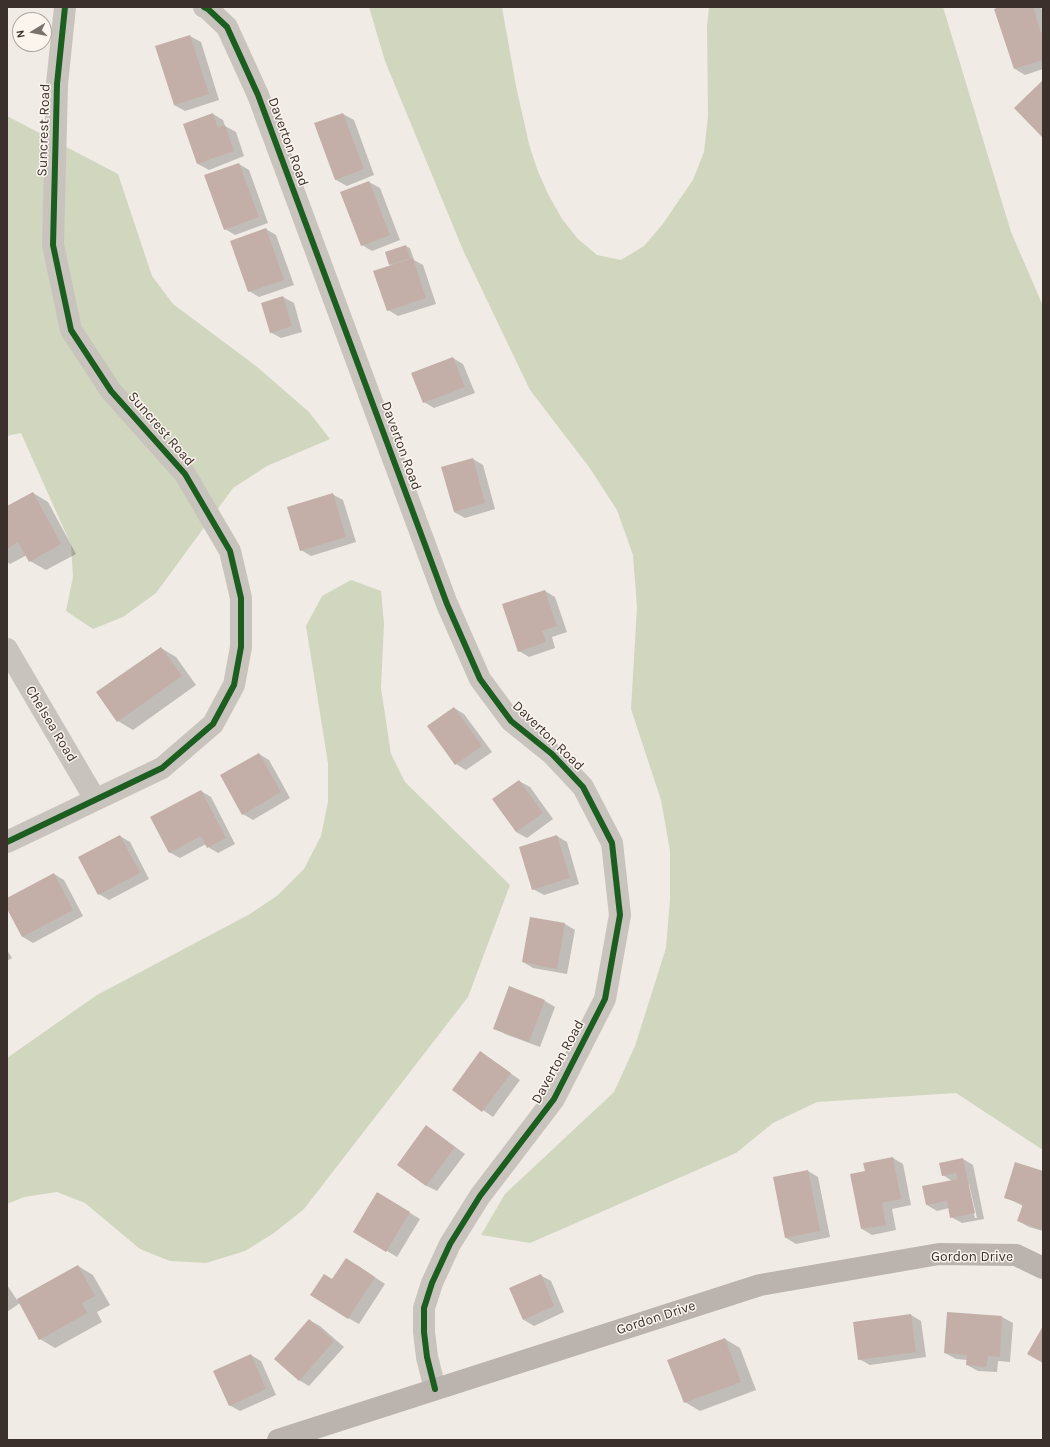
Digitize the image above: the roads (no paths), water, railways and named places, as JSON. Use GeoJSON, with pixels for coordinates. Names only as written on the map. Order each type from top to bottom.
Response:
{"type":"FeatureCollection","features":[{"type":"Feature","properties":{"kind":"street","name":"Suncrest Road"},"geometry":{"type":"LineString","coordinates":[[7,842],[162,768],[213,724],[234,685],[241,647],[241,598],[230,551],[185,474],[111,391],[72,330],[53,245],[57,84],[65,7]]}},
{"type":"Feature","properties":{"kind":"street","name":"Daverton Road"},"geometry":{"type":"LineString","coordinates":[[204,7],[227,27],[258,94],[447,604],[480,679],[512,721],[552,754],[583,787],[612,843],[620,915],[606,1000],[554,1099],[480,1196],[450,1244],[432,1283],[424,1308],[424,1332],[427,1358],[435,1389]]}},
{"type":"Feature","properties":{"kind":"street","name":"Chelsea Road"},"geometry":{"type":"LineString","coordinates":[[7,649],[95,799]]}},
{"type":"Feature","properties":{"kind":"street","name":"Gordon Drive"},"geometry":{"type":"LineString","coordinates":[[278,1440],[760,1285],[939,1254],[1016,1255],[1043,1268]]}}]}
